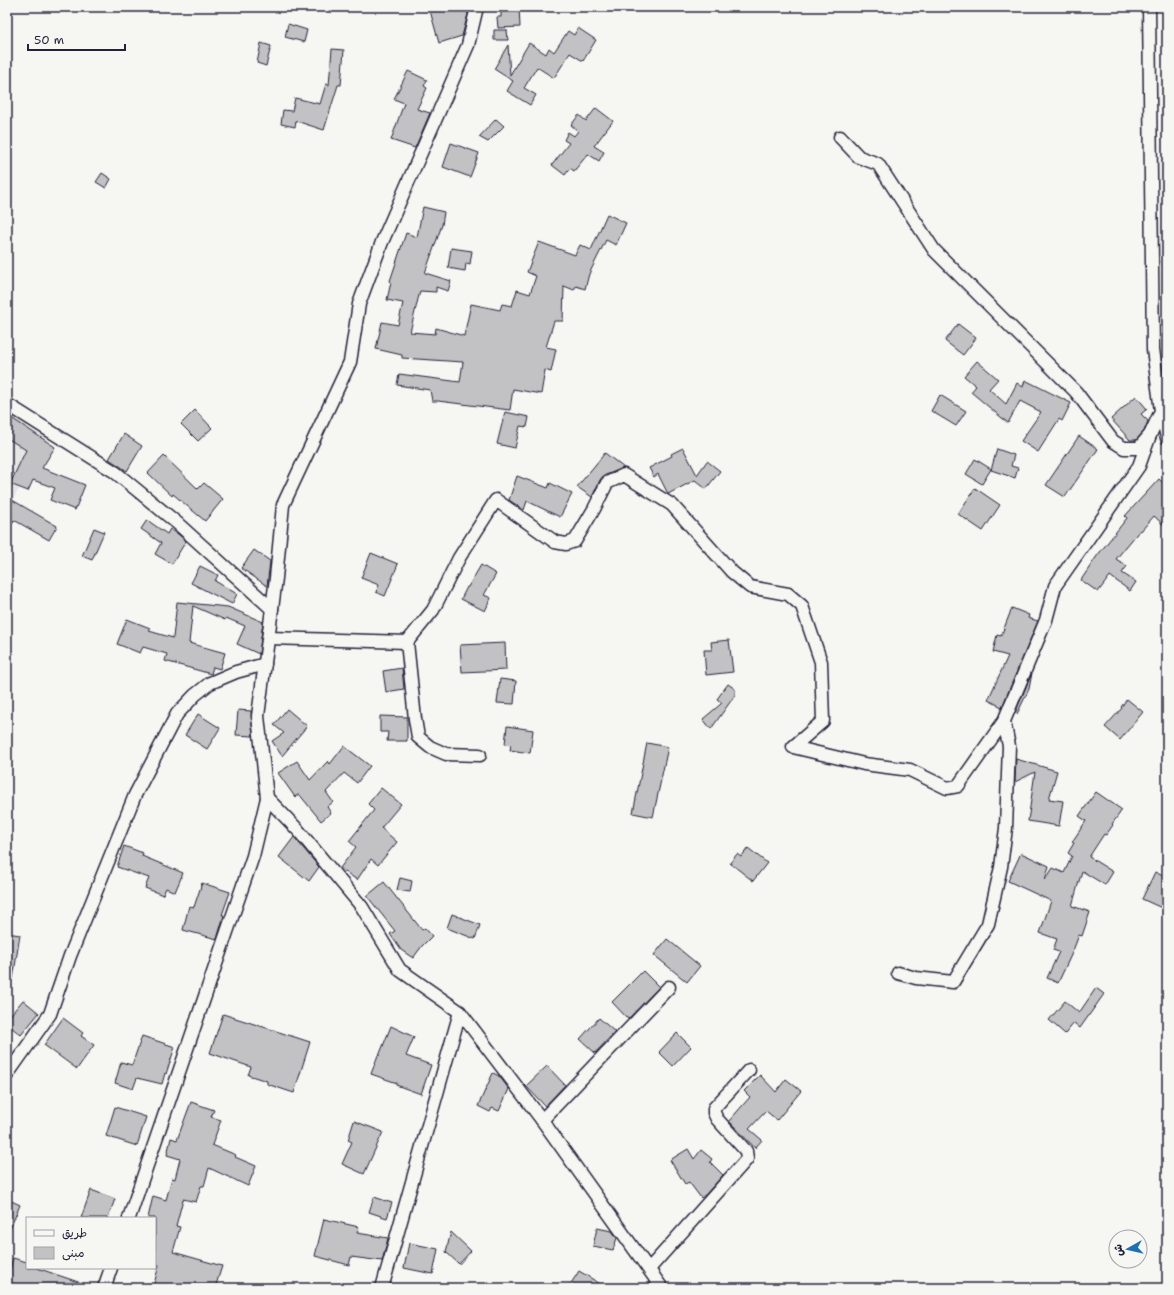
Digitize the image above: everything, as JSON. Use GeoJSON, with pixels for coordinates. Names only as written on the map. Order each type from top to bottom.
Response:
{"type":"FeatureCollection","features":[{"type":"Feature","properties":{"kind":"street"},"geometry":{"type":"LineString","coordinates":[[129,1217],[253,856],[267,798],[258,716],[269,638],[283,505],[350,362],[359,304],[382,242],[468,45],[477,7]]}},
{"type":"Feature","properties":{"kind":"street"},"geometry":{"type":"LineString","coordinates":[[1149,7],[1153,349],[1161,411],[1167,438]]}},
{"type":"Feature","properties":{"kind":"street"},"geometry":{"type":"LineString","coordinates":[[840,137],[859,157],[878,164],[934,250],[1076,392],[1112,441],[1124,448],[1139,448],[1150,435]]}},
{"type":"Feature","properties":{"kind":"street"},"geometry":{"type":"LineString","coordinates":[[7,404],[115,472],[177,523],[272,609]]}},
{"type":"Feature","properties":{"kind":"street"},"geometry":{"type":"LineString","coordinates":[[480,756],[446,754],[430,747],[418,737],[407,642],[433,610],[459,558],[496,500],[555,542],[566,544],[575,541],[607,483],[624,475],[672,506],[732,572],[750,587],[788,594],[802,606],[820,662],[823,721],[793,747],[864,764],[910,770],[947,788],[958,786],[1004,721],[1046,620],[1054,586],[1139,466],[1150,435],[1161,411]]}},
{"type":"Feature","properties":{"kind":"street"},"geometry":{"type":"LineString","coordinates":[[269,638],[407,642]]}},
{"type":"Feature","properties":{"kind":"street"},"geometry":{"type":"LineString","coordinates":[[7,1075],[50,1014],[70,956],[135,795],[177,714],[195,695],[210,683],[236,672],[265,664]]}},
{"type":"Feature","properties":{"kind":"street"},"geometry":{"type":"LineString","coordinates":[[898,973],[916,978],[953,982],[988,924],[1001,867],[1006,828],[1009,746],[1004,721]]}},
{"type":"Feature","properties":{"kind":"street"},"geometry":{"type":"LineString","coordinates":[[267,798],[298,830],[362,907],[400,970],[460,1012],[542,1120],[650,1269],[662,1288]]}},
{"type":"Feature","properties":{"kind":"street"},"geometry":{"type":"LineString","coordinates":[[542,1120],[670,987]]}},
{"type":"Feature","properties":{"kind":"street"},"geometry":{"type":"LineString","coordinates":[[382,1288],[460,1012]]}},
{"type":"Feature","properties":{"kind":"street"},"geometry":{"type":"LineString","coordinates":[[650,1269],[747,1159],[746,1151],[717,1119],[714,1113],[714,1108],[749,1070]]}},
{"type":"Feature","properties":{"kind":"street"},"geometry":{"type":"LineString","coordinates":[[104,1288],[111,1269]]}},
{"type":"Feature","properties":{"kind":"shaded area"},"geometry":{"type":"Polygon","coordinates":[[[7,412],[49,437],[7,510],[7,412]]]}},
{"type":"Feature","properties":{"kind":"building"},"geometry":{"type":"Polygon","coordinates":[[[429,7],[466,7],[468,14],[462,36],[439,43],[429,7]]]}},
{"type":"Feature","properties":{"kind":"building"},"geometry":{"type":"Polygon","coordinates":[[[501,7],[519,7],[520,27],[498,28],[497,17],[501,17],[501,7]]]}},
{"type":"Feature","properties":{"kind":"building"},"geometry":{"type":"Polygon","coordinates":[[[288,24],[307,30],[304,42],[285,37],[288,24]]]}},
{"type":"Feature","properties":{"kind":"building"},"geometry":{"type":"Polygon","coordinates":[[[578,28],[596,40],[583,61],[570,53],[554,78],[537,67],[524,88],[536,95],[530,105],[507,91],[513,81],[494,69],[508,45],[510,75],[529,43],[546,54],[549,48],[554,52],[568,31],[574,35],[578,28]]]}},
{"type":"Feature","properties":{"kind":"building"},"geometry":{"type":"Polygon","coordinates":[[[494,30],[507,30],[508,40],[494,40],[494,30]]]}},
{"type":"Feature","properties":{"kind":"building"},"geometry":{"type":"Polygon","coordinates":[[[261,43],[271,46],[266,66],[257,63],[261,43]]]}},
{"type":"Feature","properties":{"kind":"building"},"geometry":{"type":"Polygon","coordinates":[[[332,49],[344,50],[341,85],[338,85],[324,130],[296,121],[295,127],[281,124],[283,110],[292,111],[295,98],[320,104],[326,84],[329,85],[332,49]]]}},
{"type":"Feature","properties":{"kind":"building"},"geometry":{"type":"Polygon","coordinates":[[[408,71],[427,80],[424,86],[427,88],[417,109],[430,113],[415,148],[391,140],[404,103],[394,99],[408,71]]]}},
{"type":"Feature","properties":{"kind":"building"},"geometry":{"type":"Polygon","coordinates":[[[596,108],[613,121],[594,146],[604,152],[599,161],[588,154],[574,171],[570,168],[565,175],[552,165],[569,143],[564,140],[568,132],[574,136],[578,131],[571,125],[579,115],[586,121],[596,108]]]}},
{"type":"Feature","properties":{"kind":"building"},"geometry":{"type":"Polygon","coordinates":[[[496,119],[504,126],[488,142],[479,137],[496,119]]]}},
{"type":"Feature","properties":{"kind":"building"},"geometry":{"type":"Polygon","coordinates":[[[451,143],[479,153],[470,177],[443,167],[451,143]]]}},
{"type":"Feature","properties":{"kind":"building"},"geometry":{"type":"Polygon","coordinates":[[[102,173],[111,179],[106,188],[96,182],[102,173]]]}},
{"type":"Feature","properties":{"kind":"building"},"geometry":{"type":"Polygon","coordinates":[[[423,207],[444,212],[442,225],[425,273],[451,281],[448,291],[436,287],[436,292],[420,291],[410,332],[435,334],[436,328],[464,336],[471,304],[500,310],[502,304],[512,306],[517,290],[530,294],[536,276],[527,272],[539,242],[575,255],[580,245],[591,250],[607,214],[626,223],[616,245],[606,240],[589,274],[585,289],[576,286],[574,290],[564,286],[563,321],[554,321],[546,347],[556,349],[551,372],[545,370],[541,394],[513,389],[510,410],[432,401],[430,390],[397,385],[399,374],[460,382],[463,362],[402,358],[402,355],[376,349],[382,322],[398,325],[403,303],[387,300],[390,281],[406,233],[417,237],[423,207]]]}},
{"type":"Feature","properties":{"kind":"building"},"geometry":{"type":"Polygon","coordinates":[[[451,248],[472,251],[470,264],[466,263],[465,271],[448,268],[451,248]]]}},
{"type":"Feature","properties":{"kind":"building"},"geometry":{"type":"Polygon","coordinates":[[[958,324],[976,338],[963,355],[945,341],[958,324]]]}},
{"type":"Feature","properties":{"kind":"building"},"geometry":{"type":"Polygon","coordinates":[[[977,361],[998,379],[989,389],[1006,404],[1017,383],[1023,387],[1025,380],[1071,403],[1062,421],[1059,419],[1038,452],[1021,441],[1041,412],[1020,401],[1008,423],[971,392],[976,386],[964,376],[977,361]]]}},
{"type":"Feature","properties":{"kind":"building"},"geometry":{"type":"Polygon","coordinates":[[[940,395],[966,411],[956,426],[931,411],[940,395]]]}},
{"type":"Feature","properties":{"kind":"building"},"geometry":{"type":"Polygon","coordinates":[[[1136,396],[1147,409],[1141,414],[1148,421],[1144,431],[1136,440],[1130,440],[1111,419],[1136,396]]]}},
{"type":"Feature","properties":{"kind":"building"},"geometry":{"type":"Polygon","coordinates":[[[195,410],[212,428],[198,441],[181,424],[195,410]]]}},
{"type":"Feature","properties":{"kind":"building"},"geometry":{"type":"Polygon","coordinates":[[[505,412],[529,417],[527,427],[520,426],[515,448],[497,444],[505,412]]]}},
{"type":"Feature","properties":{"kind":"building"},"geometry":{"type":"Polygon","coordinates":[[[7,415],[55,447],[42,468],[85,485],[75,510],[50,500],[55,488],[33,480],[28,491],[10,484],[26,450],[7,438],[7,415]]]}},
{"type":"Feature","properties":{"kind":"building"},"geometry":{"type":"Polygon","coordinates":[[[124,434],[142,446],[127,471],[109,459],[124,434]]]}},
{"type":"Feature","properties":{"kind":"building"},"geometry":{"type":"Polygon","coordinates":[[[1079,436],[1098,449],[1065,497],[1046,485],[1079,436]]]}},
{"type":"Feature","properties":{"kind":"building"},"geometry":{"type":"Polygon","coordinates":[[[683,448],[697,475],[707,461],[720,471],[706,489],[695,480],[668,494],[658,474],[654,477],[649,468],[672,456],[671,454],[683,448]]]}},
{"type":"Feature","properties":{"kind":"building"},"geometry":{"type":"Polygon","coordinates":[[[997,449],[1014,455],[1011,466],[1018,468],[1015,478],[991,470],[997,449]]]}},
{"type":"Feature","properties":{"kind":"building"},"geometry":{"type":"Polygon","coordinates":[[[605,453],[624,468],[603,476],[592,497],[577,487],[605,453]]]}},
{"type":"Feature","properties":{"kind":"building"},"geometry":{"type":"Polygon","coordinates":[[[164,456],[198,489],[204,483],[223,499],[205,521],[173,494],[172,496],[148,473],[164,456]]]}},
{"type":"Feature","properties":{"kind":"building"},"geometry":{"type":"Polygon","coordinates":[[[975,459],[991,469],[982,484],[966,474],[975,459]]]}},
{"type":"Feature","properties":{"kind":"building"},"geometry":{"type":"Polygon","coordinates":[[[517,476],[548,488],[550,483],[572,494],[560,517],[527,501],[524,510],[509,500],[517,476]]]}},
{"type":"Feature","properties":{"kind":"building"},"geometry":{"type":"Polygon","coordinates":[[[1159,479],[1167,487],[1167,528],[1154,516],[1141,531],[1140,530],[1116,559],[1127,566],[1122,573],[1136,582],[1130,591],[1110,576],[1098,592],[1081,580],[1097,556],[1127,518],[1125,516],[1159,479]]]}},
{"type":"Feature","properties":{"kind":"building"},"geometry":{"type":"Polygon","coordinates":[[[975,488],[1000,505],[983,531],[958,514],[975,488]]]}},
{"type":"Feature","properties":{"kind":"building"},"geometry":{"type":"Polygon","coordinates":[[[7,497],[57,526],[49,540],[14,520],[7,534],[7,497]]]}},
{"type":"Feature","properties":{"kind":"building"},"geometry":{"type":"Polygon","coordinates":[[[147,520],[167,534],[170,529],[186,541],[172,564],[155,554],[161,543],[141,529],[147,520]]]}},
{"type":"Feature","properties":{"kind":"building"},"geometry":{"type":"Polygon","coordinates":[[[94,528],[104,532],[92,560],[82,556],[94,528]]]}},
{"type":"Feature","properties":{"kind":"building"},"geometry":{"type":"Polygon","coordinates":[[[254,550],[270,561],[267,586],[241,568],[254,550]]]}},
{"type":"Feature","properties":{"kind":"building"},"geometry":{"type":"Polygon","coordinates":[[[371,553],[398,564],[385,596],[376,592],[379,585],[361,578],[371,553]]]}},
{"type":"Feature","properties":{"kind":"building"},"geometry":{"type":"Polygon","coordinates":[[[481,565],[496,574],[484,595],[491,598],[485,611],[461,599],[481,565]]]}},
{"type":"Feature","properties":{"kind":"building"},"geometry":{"type":"Polygon","coordinates":[[[200,566],[218,575],[215,581],[237,594],[232,604],[191,583],[200,566]]]}},
{"type":"Feature","properties":{"kind":"building"},"geometry":{"type":"Polygon","coordinates":[[[177,602],[228,607],[263,622],[259,654],[237,644],[245,626],[226,618],[225,620],[193,606],[189,643],[225,653],[220,669],[213,667],[211,674],[165,661],[167,654],[143,647],[140,653],[117,644],[127,619],[150,628],[149,631],[173,638],[177,602]]]}},
{"type":"Feature","properties":{"kind":"building"},"geometry":{"type":"Polygon","coordinates":[[[1012,608],[1029,615],[1028,618],[1038,621],[1002,707],[988,700],[1008,656],[993,652],[997,635],[1001,636],[1012,608]]]}},
{"type":"Feature","properties":{"kind":"building"},"geometry":{"type":"Polygon","coordinates":[[[729,640],[733,672],[706,675],[704,650],[712,650],[711,642],[729,640]]]}},
{"type":"Feature","properties":{"kind":"building"},"geometry":{"type":"Polygon","coordinates":[[[505,643],[506,670],[462,672],[460,645],[505,643]]]}},
{"type":"Feature","properties":{"kind":"building"},"geometry":{"type":"Polygon","coordinates":[[[402,668],[404,689],[386,692],[383,671],[402,668]]]}},
{"type":"Feature","properties":{"kind":"building"},"geometry":{"type":"Polygon","coordinates":[[[1032,673],[1029,689],[1017,714],[1015,713],[1032,673]]]}},
{"type":"Feature","properties":{"kind":"building"},"geometry":{"type":"Polygon","coordinates":[[[500,679],[516,681],[514,704],[497,703],[500,679]]]}},
{"type":"Feature","properties":{"kind":"building"},"geometry":{"type":"Polygon","coordinates":[[[728,684],[735,689],[735,695],[711,729],[703,719],[722,703],[717,699],[728,684]]]}},
{"type":"Feature","properties":{"kind":"building"},"geometry":{"type":"Polygon","coordinates":[[[1127,699],[1143,712],[1120,740],[1105,727],[1122,708],[1121,707],[1127,699]]]}},
{"type":"Feature","properties":{"kind":"building"},"geometry":{"type":"Polygon","coordinates":[[[287,709],[307,726],[282,756],[272,741],[284,733],[274,725],[287,709]]]}},
{"type":"Feature","properties":{"kind":"building"},"geometry":{"type":"Polygon","coordinates":[[[238,710],[251,711],[253,736],[236,735],[238,710]]]}},
{"type":"Feature","properties":{"kind":"building"},"geometry":{"type":"Polygon","coordinates":[[[198,714],[220,728],[207,749],[185,735],[198,714]]]}},
{"type":"Feature","properties":{"kind":"building"},"geometry":{"type":"Polygon","coordinates":[[[380,716],[407,717],[407,741],[387,741],[388,732],[380,732],[380,716]]]}},
{"type":"Feature","properties":{"kind":"building"},"geometry":{"type":"Polygon","coordinates":[[[507,726],[533,730],[530,753],[510,750],[511,745],[505,744],[507,726]]]}},
{"type":"Feature","properties":{"kind":"building"},"geometry":{"type":"Polygon","coordinates":[[[647,743],[668,747],[653,817],[633,813],[647,743]]]}},
{"type":"Feature","properties":{"kind":"building"},"geometry":{"type":"Polygon","coordinates":[[[344,746],[370,766],[357,783],[344,773],[326,792],[333,802],[327,807],[331,813],[321,821],[299,794],[295,797],[278,773],[297,761],[310,780],[328,761],[330,764],[344,746]]]}},
{"type":"Feature","properties":{"kind":"building"},"geometry":{"type":"Polygon","coordinates":[[[1016,759],[1057,771],[1049,799],[1063,801],[1059,826],[1028,821],[1035,772],[1015,782],[1016,759]]]}},
{"type":"Feature","properties":{"kind":"building"},"geometry":{"type":"Polygon","coordinates":[[[381,788],[401,804],[381,828],[397,842],[378,865],[371,859],[357,880],[340,868],[356,847],[349,841],[374,810],[368,804],[381,788]]]}},
{"type":"Feature","properties":{"kind":"building"},"geometry":{"type":"Polygon","coordinates":[[[1096,792],[1122,810],[1106,835],[1104,834],[1089,857],[1113,872],[1105,885],[1082,871],[1072,906],[1090,912],[1082,936],[1079,935],[1058,983],[1047,978],[1059,952],[1053,950],[1057,939],[1040,933],[1051,901],[1008,881],[1021,853],[1049,866],[1045,880],[1053,868],[1064,873],[1072,856],[1068,853],[1074,843],[1072,842],[1086,821],[1079,816],[1096,792]]]}},
{"type":"Feature","properties":{"kind":"building"},"geometry":{"type":"Polygon","coordinates":[[[294,837],[319,867],[309,881],[279,857],[294,837]]]}},
{"type":"Feature","properties":{"kind":"building"},"geometry":{"type":"Polygon","coordinates":[[[124,846],[143,853],[142,856],[183,873],[175,892],[166,888],[163,895],[145,888],[149,878],[117,867],[124,846]]]}},
{"type":"Feature","properties":{"kind":"building"},"geometry":{"type":"Polygon","coordinates":[[[748,848],[767,863],[753,881],[730,863],[737,854],[741,857],[748,848]]]}},
{"type":"Feature","properties":{"kind":"building"},"geometry":{"type":"Polygon","coordinates":[[[1155,872],[1167,878],[1167,902],[1164,909],[1142,899],[1155,872]]]}},
{"type":"Feature","properties":{"kind":"building"},"geometry":{"type":"Polygon","coordinates":[[[400,878],[412,881],[410,892],[397,890],[400,878]]]}},
{"type":"Feature","properties":{"kind":"building"},"geometry":{"type":"Polygon","coordinates":[[[384,882],[422,930],[425,928],[432,936],[413,958],[401,950],[390,934],[395,931],[367,896],[384,882]]]}},
{"type":"Feature","properties":{"kind":"building"},"geometry":{"type":"Polygon","coordinates":[[[202,883],[230,892],[222,915],[224,915],[217,939],[183,930],[189,906],[194,907],[202,883]]]}},
{"type":"Feature","properties":{"kind":"building"},"geometry":{"type":"Polygon","coordinates":[[[452,914],[480,925],[475,939],[447,928],[452,914]]]}},
{"type":"Feature","properties":{"kind":"building"},"geometry":{"type":"Polygon","coordinates":[[[7,933],[20,935],[13,979],[7,978],[7,933]]]}},
{"type":"Feature","properties":{"kind":"building"},"geometry":{"type":"Polygon","coordinates":[[[667,939],[700,966],[687,982],[654,955],[667,939]]]}},
{"type":"Feature","properties":{"kind":"building"},"geometry":{"type":"Polygon","coordinates":[[[643,971],[659,987],[628,1019],[612,1002],[643,971]]]}},
{"type":"Feature","properties":{"kind":"building"},"geometry":{"type":"Polygon","coordinates":[[[1096,988],[1104,994],[1080,1028],[1074,1023],[1065,1034],[1049,1020],[1065,1001],[1079,1013],[1096,988]]]}},
{"type":"Feature","properties":{"kind":"building"},"geometry":{"type":"Polygon","coordinates":[[[23,1000],[39,1013],[21,1035],[7,1024],[7,1019],[23,1000]]]}},
{"type":"Feature","properties":{"kind":"building"},"geometry":{"type":"Polygon","coordinates":[[[223,1014],[310,1042],[294,1093],[267,1084],[267,1081],[248,1075],[251,1067],[210,1053],[223,1014]]]}},
{"type":"Feature","properties":{"kind":"building"},"geometry":{"type":"Polygon","coordinates":[[[63,1018],[83,1033],[81,1036],[94,1045],[77,1069],[44,1045],[63,1018]]]}},
{"type":"Feature","properties":{"kind":"building"},"geometry":{"type":"Polygon","coordinates":[[[599,1018],[615,1032],[595,1053],[580,1039],[599,1018]]]}},
{"type":"Feature","properties":{"kind":"building"},"geometry":{"type":"Polygon","coordinates":[[[391,1026],[414,1037],[406,1056],[431,1065],[421,1094],[396,1085],[397,1083],[371,1074],[391,1026]]]}},
{"type":"Feature","properties":{"kind":"building"},"geometry":{"type":"Polygon","coordinates":[[[677,1033],[691,1047],[673,1066],[659,1052],[677,1033]]]}},
{"type":"Feature","properties":{"kind":"building"},"geometry":{"type":"Polygon","coordinates":[[[142,1036],[175,1047],[162,1084],[137,1078],[133,1089],[115,1083],[121,1062],[132,1065],[142,1036]]]}},
{"type":"Feature","properties":{"kind":"building"},"geometry":{"type":"Polygon","coordinates":[[[547,1066],[565,1085],[545,1106],[526,1086],[547,1066]]]}},
{"type":"Feature","properties":{"kind":"building"},"geometry":{"type":"Polygon","coordinates":[[[493,1073],[499,1076],[509,1089],[499,1111],[492,1108],[490,1112],[478,1106],[493,1073]]]}},
{"type":"Feature","properties":{"kind":"building"},"geometry":{"type":"Polygon","coordinates":[[[760,1075],[776,1092],[786,1079],[801,1091],[777,1120],[766,1111],[749,1129],[762,1140],[755,1148],[729,1121],[750,1097],[744,1091],[760,1075]]]}},
{"type":"Feature","properties":{"kind":"building"},"geometry":{"type":"Polygon","coordinates":[[[191,1102],[214,1110],[211,1117],[221,1120],[212,1145],[236,1155],[235,1157],[256,1166],[248,1186],[209,1168],[204,1186],[201,1186],[196,1202],[183,1199],[176,1226],[180,1227],[173,1252],[222,1266],[215,1288],[153,1288],[159,1265],[156,1264],[156,1217],[148,1217],[153,1196],[166,1200],[172,1178],[175,1179],[180,1159],[167,1155],[171,1138],[177,1140],[191,1102]]]}},
{"type":"Feature","properties":{"kind":"building"},"geometry":{"type":"Polygon","coordinates":[[[115,1107],[146,1117],[137,1146],[106,1136],[115,1107]]]}},
{"type":"Feature","properties":{"kind":"building"},"geometry":{"type":"Polygon","coordinates":[[[354,1121],[383,1132],[364,1174],[342,1164],[352,1142],[348,1140],[354,1121]]]}},
{"type":"Feature","properties":{"kind":"building"},"geometry":{"type":"Polygon","coordinates":[[[688,1149],[694,1159],[701,1150],[712,1159],[710,1162],[723,1175],[701,1198],[689,1182],[685,1184],[670,1160],[688,1149]]]}},
{"type":"Feature","properties":{"kind":"building"},"geometry":{"type":"Polygon","coordinates":[[[91,1190],[115,1199],[108,1217],[81,1217],[91,1190]]]}},
{"type":"Feature","properties":{"kind":"building"},"geometry":{"type":"Polygon","coordinates":[[[374,1197],[392,1203],[387,1218],[369,1212],[374,1197]]]}},
{"type":"Feature","properties":{"kind":"building"},"geometry":{"type":"Polygon","coordinates":[[[7,1199],[20,1205],[7,1236],[7,1199]]]}},
{"type":"Feature","properties":{"kind":"building"},"geometry":{"type":"Polygon","coordinates":[[[324,1219],[359,1227],[357,1233],[388,1238],[382,1261],[351,1257],[349,1265],[315,1256],[324,1219]]]}},
{"type":"Feature","properties":{"kind":"building"},"geometry":{"type":"Polygon","coordinates":[[[597,1228],[612,1231],[617,1238],[613,1250],[593,1246],[597,1228]]]}},
{"type":"Feature","properties":{"kind":"building"},"geometry":{"type":"Polygon","coordinates":[[[451,1232],[471,1251],[459,1264],[446,1252],[451,1232]]]}},
{"type":"Feature","properties":{"kind":"building"},"geometry":{"type":"Polygon","coordinates":[[[409,1243],[438,1249],[433,1274],[404,1268],[409,1243]]]}},
{"type":"Feature","properties":{"kind":"building"},"geometry":{"type":"Polygon","coordinates":[[[13,1258],[26,1262],[26,1269],[40,1269],[90,1286],[89,1288],[9,1288],[11,1282],[7,1281],[13,1258]]]}},
{"type":"Feature","properties":{"kind":"building"},"geometry":{"type":"Polygon","coordinates":[[[579,1271],[607,1288],[568,1288],[579,1271]]]}}]}
